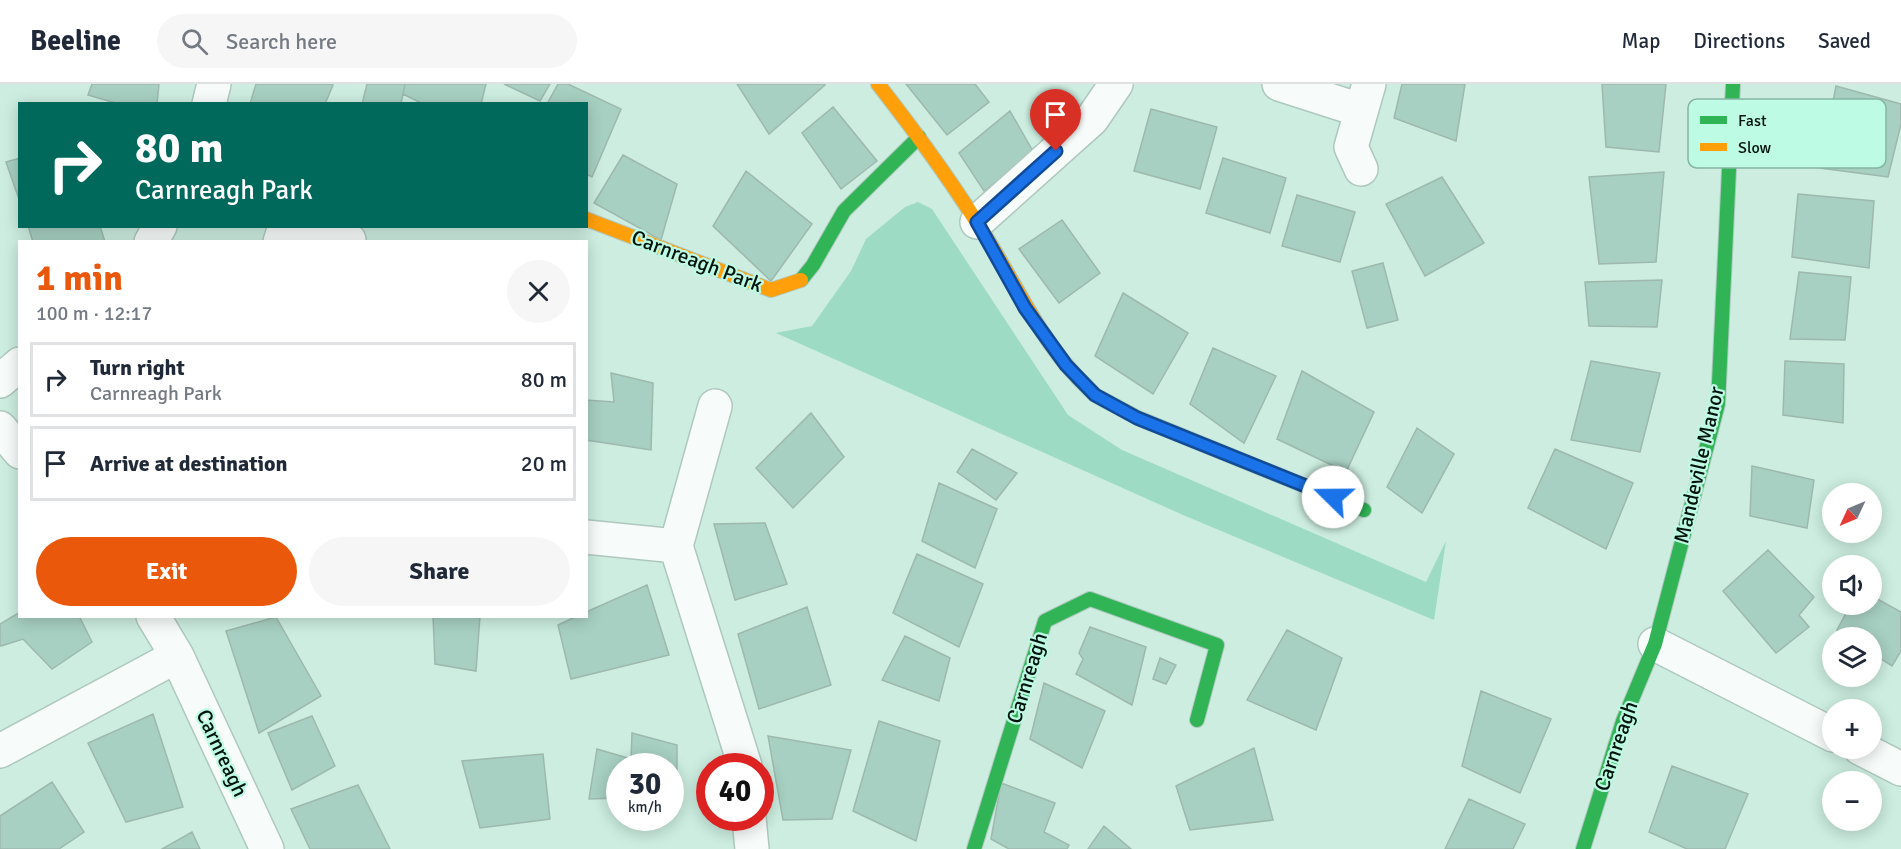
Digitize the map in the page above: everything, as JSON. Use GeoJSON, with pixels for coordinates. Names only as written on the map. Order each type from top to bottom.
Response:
{"type":"FeatureCollection","features":[{"type":"Feature","properties":{"kind":"street"},"geometry":{"type":"LineString","coordinates":[[210,102],[214,84]]}},
{"type":"Feature","properties":{"kind":"street"},"geometry":{"type":"LineString","coordinates":[[878,84],[919,137],[977,222],[1025,308],[1066,365],[1095,395],[1137,418],[1364,510]]}},
{"type":"Feature","properties":{"kind":"street"},"geometry":{"type":"LineString","coordinates":[[977,222],[1092,119],[1116,84]]}},
{"type":"Feature","properties":{"kind":"street"},"geometry":{"type":"LineString","coordinates":[[1279,84],[1365,97],[1351,147],[1361,169]]}},
{"type":"Feature","properties":{"kind":"street","name":"Mandeville Manor"},"geometry":{"type":"LineString","coordinates":[[1732,99],[1733,84]]}},
{"type":"Feature","properties":{"kind":"street","name":"Carnreagh Park"},"geometry":{"type":"LineString","coordinates":[[588,220],[771,290],[799,282],[813,265],[844,211],[919,137]]}},
{"type":"Feature","properties":{"kind":"street","name":"Mandeville Manor"},"geometry":{"type":"LineString","coordinates":[[1655,644],[1718,404],[1729,168]]}},
{"type":"Feature","properties":{"kind":"street"},"geometry":{"type":"LineString","coordinates":[[309,228],[349,240]]}},
{"type":"Feature","properties":{"kind":"street"},"geometry":{"type":"LineString","coordinates":[[0,381],[18,366]]}},
{"type":"Feature","properties":{"kind":"street"},"geometry":{"type":"LineString","coordinates":[[715,406],[676,546],[741,753]]}},
{"type":"Feature","properties":{"kind":"street"},"geometry":{"type":"LineString","coordinates":[[0,428],[18,450]]}},
{"type":"Feature","properties":{"kind":"street"},"geometry":{"type":"LineString","coordinates":[[588,537],[676,546]]}},
{"type":"Feature","properties":{"kind":"street","name":"Carnreagh"},"geometry":{"type":"LineString","coordinates":[[974,849],[1045,621],[1090,599],[1217,645],[1197,720]]}},
{"type":"Feature","properties":{"kind":"street","name":"Carnreagh"},"geometry":{"type":"LineString","coordinates":[[154,618],[177,656],[267,849]]}},
{"type":"Feature","properties":{"kind":"street"},"geometry":{"type":"LineString","coordinates":[[1655,644],[1822,729]]}},
{"type":"Feature","properties":{"kind":"street","name":"Carnreagh"},"geometry":{"type":"LineString","coordinates":[[1583,849],[1623,721],[1655,644]]}},
{"type":"Feature","properties":{"kind":"street"},"geometry":{"type":"LineString","coordinates":[[0,751],[177,656]]}},
{"type":"Feature","properties":{"kind":"street"},"geometry":{"type":"LineString","coordinates":[[1880,759],[1901,770]]}},
{"type":"Feature","properties":{"kind":"street"},"geometry":{"type":"LineString","coordinates":[[750,831],[752,849]]}},
{"type":"Feature","properties":{"kind":"green space"},"geometry":{"type":"Polygon","coordinates":[[[918,202],[932,209],[1068,415],[1122,450],[1426,582],[1446,541],[1434,620],[1183,515],[776,333],[812,326],[851,271],[866,239],[905,207],[918,202]]]}},
{"type":"Feature","properties":{"kind":"building"},"geometry":{"type":"Polygon","coordinates":[[[92,84],[159,84],[157,102],[112,102],[88,95],[92,84]]]}},
{"type":"Feature","properties":{"kind":"building"},"geometry":{"type":"Polygon","coordinates":[[[256,84],[333,85],[326,102],[251,102],[256,84]]]}},
{"type":"Feature","properties":{"kind":"building"},"geometry":{"type":"Polygon","coordinates":[[[367,84],[405,84],[401,102],[362,102],[367,84]]]}},
{"type":"Feature","properties":{"kind":"building"},"geometry":{"type":"Polygon","coordinates":[[[405,84],[486,84],[482,102],[419,102],[403,94],[405,84]]]}},
{"type":"Feature","properties":{"kind":"building"},"geometry":{"type":"Polygon","coordinates":[[[504,84],[550,84],[540,101],[504,84]]]}},
{"type":"Feature","properties":{"kind":"building"},"geometry":{"type":"Polygon","coordinates":[[[558,84],[568,84],[621,109],[592,177],[588,175],[588,102],[548,102],[558,84]]]}},
{"type":"Feature","properties":{"kind":"building"},"geometry":{"type":"Polygon","coordinates":[[[737,84],[825,84],[825,85],[769,134],[737,84]]]}},
{"type":"Feature","properties":{"kind":"building"},"geometry":{"type":"Polygon","coordinates":[[[906,84],[975,84],[989,102],[947,135],[906,84]]]}},
{"type":"Feature","properties":{"kind":"building"},"geometry":{"type":"Polygon","coordinates":[[[1402,84],[1465,84],[1456,141],[1394,118],[1402,84]]]}},
{"type":"Feature","properties":{"kind":"building"},"geometry":{"type":"Polygon","coordinates":[[[1602,84],[1666,84],[1659,152],[1606,147],[1602,84]]]}},
{"type":"Feature","properties":{"kind":"building"},"geometry":{"type":"Polygon","coordinates":[[[1836,86],[1883,99],[1833,99],[1836,86]]]}},
{"type":"Feature","properties":{"kind":"building"},"geometry":{"type":"Polygon","coordinates":[[[1886,100],[1901,104],[1901,124],[1888,177],[1820,168],[1886,168],[1886,100]]]}},
{"type":"Feature","properties":{"kind":"building"},"geometry":{"type":"Polygon","coordinates":[[[833,107],[877,161],[841,189],[802,133],[833,107]]]}},
{"type":"Feature","properties":{"kind":"building"},"geometry":{"type":"Polygon","coordinates":[[[1151,109],[1217,127],[1200,189],[1134,171],[1151,109]]]}},
{"type":"Feature","properties":{"kind":"building"},"geometry":{"type":"Polygon","coordinates":[[[1010,111],[1034,153],[984,191],[959,153],[1010,111]]]}},
{"type":"Feature","properties":{"kind":"building"},"geometry":{"type":"Polygon","coordinates":[[[623,155],[677,184],[661,240],[594,203],[623,155]]]}},
{"type":"Feature","properties":{"kind":"building"},"geometry":{"type":"Polygon","coordinates":[[[1223,158],[1286,178],[1270,233],[1206,213],[1223,158]]]}},
{"type":"Feature","properties":{"kind":"building"},"geometry":{"type":"Polygon","coordinates":[[[18,159],[18,196],[6,162],[18,159]]]}},
{"type":"Feature","properties":{"kind":"building"},"geometry":{"type":"Polygon","coordinates":[[[746,171],[812,224],[771,281],[713,226],[746,171]]]}},
{"type":"Feature","properties":{"kind":"building"},"geometry":{"type":"Polygon","coordinates":[[[1664,172],[1656,262],[1599,264],[1589,177],[1664,172]]]}},
{"type":"Feature","properties":{"kind":"building"},"geometry":{"type":"Polygon","coordinates":[[[1442,177],[1484,243],[1425,276],[1386,204],[1442,177]]]}},
{"type":"Feature","properties":{"kind":"building"},"geometry":{"type":"Polygon","coordinates":[[[1798,194],[1874,201],[1869,268],[1792,257],[1798,194]]]}},
{"type":"Feature","properties":{"kind":"building"},"geometry":{"type":"Polygon","coordinates":[[[1297,195],[1355,212],[1340,262],[1282,246],[1297,195]]]}},
{"type":"Feature","properties":{"kind":"building"},"geometry":{"type":"Polygon","coordinates":[[[1062,220],[1100,273],[1059,303],[1019,249],[1062,220]]]}},
{"type":"Feature","properties":{"kind":"building"},"geometry":{"type":"Polygon","coordinates":[[[29,228],[101,228],[104,240],[32,240],[29,228]]]}},
{"type":"Feature","properties":{"kind":"building"},"geometry":{"type":"Polygon","coordinates":[[[1383,263],[1398,320],[1367,328],[1352,271],[1383,263]]]}},
{"type":"Feature","properties":{"kind":"building"},"geometry":{"type":"Polygon","coordinates":[[[1799,272],[1851,277],[1845,340],[1790,339],[1799,272]]]}},
{"type":"Feature","properties":{"kind":"building"},"geometry":{"type":"Polygon","coordinates":[[[1662,280],[1657,327],[1589,326],[1585,282],[1662,280]]]}},
{"type":"Feature","properties":{"kind":"building"},"geometry":{"type":"Polygon","coordinates":[[[1123,293],[1188,333],[1153,394],[1095,356],[1123,293]]]}},
{"type":"Feature","properties":{"kind":"building"},"geometry":{"type":"Polygon","coordinates":[[[1213,348],[1276,376],[1244,443],[1190,404],[1213,348]]]}},
{"type":"Feature","properties":{"kind":"building"},"geometry":{"type":"Polygon","coordinates":[[[1591,361],[1660,373],[1640,452],[1571,440],[1591,361]]]}},
{"type":"Feature","properties":{"kind":"building"},"geometry":{"type":"Polygon","coordinates":[[[1785,361],[1844,364],[1843,423],[1783,415],[1785,361]]]}},
{"type":"Feature","properties":{"kind":"building"},"geometry":{"type":"Polygon","coordinates":[[[1302,371],[1374,412],[1346,472],[1277,439],[1302,371]]]}},
{"type":"Feature","properties":{"kind":"building"},"geometry":{"type":"Polygon","coordinates":[[[611,373],[653,383],[651,450],[588,440],[588,400],[614,402],[611,373]]]}},
{"type":"Feature","properties":{"kind":"building"},"geometry":{"type":"Polygon","coordinates":[[[811,413],[844,457],[793,508],[756,468],[811,413]]]}},
{"type":"Feature","properties":{"kind":"building"},"geometry":{"type":"Polygon","coordinates":[[[1417,428],[1454,454],[1422,513],[1387,487],[1417,428]]]}},
{"type":"Feature","properties":{"kind":"building"},"geometry":{"type":"Polygon","coordinates":[[[972,449],[1017,473],[996,500],[957,472],[972,449]]]}},
{"type":"Feature","properties":{"kind":"building"},"geometry":{"type":"Polygon","coordinates":[[[1555,449],[1633,483],[1606,549],[1528,508],[1555,449]]]}},
{"type":"Feature","properties":{"kind":"building"},"geometry":{"type":"Polygon","coordinates":[[[1752,466],[1814,480],[1807,528],[1750,516],[1752,466]]]}},
{"type":"Feature","properties":{"kind":"building"},"geometry":{"type":"Polygon","coordinates":[[[939,483],[997,509],[975,568],[922,541],[939,483]]]}},
{"type":"Feature","properties":{"kind":"building"},"geometry":{"type":"Polygon","coordinates":[[[765,523],[787,584],[735,600],[714,524],[765,523]]]}},
{"type":"Feature","properties":{"kind":"building"},"geometry":{"type":"Polygon","coordinates":[[[1768,550],[1814,597],[1799,615],[1809,627],[1776,653],[1723,591],[1768,550]]]}},
{"type":"Feature","properties":{"kind":"building"},"geometry":{"type":"Polygon","coordinates":[[[917,554],[983,584],[959,647],[893,613],[917,554]]]}},
{"type":"Feature","properties":{"kind":"building"},"geometry":{"type":"Polygon","coordinates":[[[647,585],[669,655],[571,679],[558,625],[573,618],[588,618],[588,611],[647,585]]]}},
{"type":"Feature","properties":{"kind":"building"},"geometry":{"type":"Polygon","coordinates":[[[1882,602],[1901,612],[1901,651],[1892,666],[1882,660],[1882,627],[1839,627],[1845,615],[1882,615],[1882,602]]]}},
{"type":"Feature","properties":{"kind":"building"},"geometry":{"type":"Polygon","coordinates":[[[807,607],[831,685],[759,709],[738,634],[807,607]]]}},
{"type":"Feature","properties":{"kind":"building"},"geometry":{"type":"Polygon","coordinates":[[[18,613],[18,618],[80,618],[92,642],[52,669],[23,639],[1,646],[0,624],[18,613]]]}},
{"type":"Feature","properties":{"kind":"building"},"geometry":{"type":"Polygon","coordinates":[[[277,618],[321,696],[259,733],[226,631],[277,618]]]}},
{"type":"Feature","properties":{"kind":"building"},"geometry":{"type":"Polygon","coordinates":[[[433,618],[480,618],[476,671],[435,664],[433,618]]]}},
{"type":"Feature","properties":{"kind":"building"},"geometry":{"type":"Polygon","coordinates":[[[1090,627],[1146,647],[1132,705],[1076,674],[1083,659],[1079,653],[1090,627]]]}},
{"type":"Feature","properties":{"kind":"building"},"geometry":{"type":"Polygon","coordinates":[[[1287,630],[1342,658],[1316,730],[1247,700],[1287,630]]]}},
{"type":"Feature","properties":{"kind":"building"},"geometry":{"type":"Polygon","coordinates":[[[905,636],[950,658],[939,701],[882,680],[905,636]]]}},
{"type":"Feature","properties":{"kind":"building"},"geometry":{"type":"Polygon","coordinates":[[[1160,658],[1176,665],[1166,684],[1153,679],[1160,658]]]}},
{"type":"Feature","properties":{"kind":"building"},"geometry":{"type":"Polygon","coordinates":[[[1044,683],[1105,711],[1082,768],[1030,739],[1044,683]]]}},
{"type":"Feature","properties":{"kind":"building"},"geometry":{"type":"Polygon","coordinates":[[[1481,691],[1551,719],[1520,793],[1462,766],[1481,691]]]}},
{"type":"Feature","properties":{"kind":"building"},"geometry":{"type":"Polygon","coordinates":[[[153,714],[183,807],[126,822],[88,743],[153,714]]]}},
{"type":"Feature","properties":{"kind":"building"},"geometry":{"type":"Polygon","coordinates":[[[312,716],[335,766],[292,790],[268,733],[312,716]]]}},
{"type":"Feature","properties":{"kind":"building"},"geometry":{"type":"Polygon","coordinates":[[[879,721],[940,741],[916,841],[853,811],[879,721]]]}},
{"type":"Feature","properties":{"kind":"building"},"geometry":{"type":"Polygon","coordinates":[[[632,733],[677,745],[677,753],[631,753],[632,733]]]}},
{"type":"Feature","properties":{"kind":"building"},"geometry":{"type":"Polygon","coordinates":[[[768,736],[851,750],[832,819],[783,820],[774,770],[774,753],[771,753],[768,736]]]}},
{"type":"Feature","properties":{"kind":"building"},"geometry":{"type":"Polygon","coordinates":[[[1254,748],[1273,820],[1190,830],[1176,786],[1254,748]]]}},
{"type":"Feature","properties":{"kind":"building"},"geometry":{"type":"Polygon","coordinates":[[[597,749],[611,753],[606,753],[606,798],[589,799],[597,749]]]}},
{"type":"Feature","properties":{"kind":"building"},"geometry":{"type":"Polygon","coordinates":[[[543,754],[550,819],[480,828],[462,761],[543,754]]]}},
{"type":"Feature","properties":{"kind":"building"},"geometry":{"type":"Polygon","coordinates":[[[1672,766],[1748,794],[1725,849],[1687,849],[1649,832],[1672,766]]]}},
{"type":"Feature","properties":{"kind":"building"},"geometry":{"type":"Polygon","coordinates":[[[52,782],[84,832],[59,849],[0,849],[0,816],[52,782]]]}},
{"type":"Feature","properties":{"kind":"building"},"geometry":{"type":"Polygon","coordinates":[[[1001,783],[1055,803],[1044,832],[1069,845],[1067,849],[1009,849],[991,839],[1001,783]]]}},
{"type":"Feature","properties":{"kind":"building"},"geometry":{"type":"Polygon","coordinates":[[[358,785],[390,849],[310,849],[291,809],[358,785]]]}},
{"type":"Feature","properties":{"kind":"building"},"geometry":{"type":"Polygon","coordinates":[[[1469,799],[1525,824],[1513,849],[1445,849],[1469,799]]]}},
{"type":"Feature","properties":{"kind":"building"},"geometry":{"type":"Polygon","coordinates":[[[1104,826],[1131,849],[1088,849],[1104,826]]]}},
{"type":"Feature","properties":{"kind":"building"},"geometry":{"type":"Polygon","coordinates":[[[192,832],[200,849],[162,849],[192,832]]]}},
{"type":"Feature","properties":{"kind":"traffic: fast"},"geometry":{"type":"LineString","coordinates":[[1732,99],[1733,84]]}},
{"type":"Feature","properties":{"kind":"traffic: fast"},"geometry":{"type":"LineString","coordinates":[[801,280],[813,265],[844,211],[919,137]]}},
{"type":"Feature","properties":{"kind":"traffic: fast"},"geometry":{"type":"LineString","coordinates":[[1583,849],[1623,721],[1655,644],[1718,404],[1729,168]]}},
{"type":"Feature","properties":{"kind":"traffic: fast"},"geometry":{"type":"LineString","coordinates":[[1078,378],[1095,395],[1138,418],[1364,510]]}},
{"type":"Feature","properties":{"kind":"traffic: fast"},"geometry":{"type":"LineString","coordinates":[[974,849],[1045,621],[1090,599],[1217,645],[1197,720]]}},
{"type":"Feature","properties":{"kind":"traffic: slow"},"geometry":{"type":"LineString","coordinates":[[878,84],[948,178],[1051,345],[1078,378]]}},
{"type":"Feature","properties":{"kind":"traffic: slow"},"geometry":{"type":"LineString","coordinates":[[588,220],[771,290],[801,280]]}},
{"type":"Feature","properties":{"kind":"route"},"geometry":{"type":"LineString","coordinates":[[1056,151],[977,222],[1025,308],[1066,365],[1095,395],[1137,418],[1333,497]]}}]}
